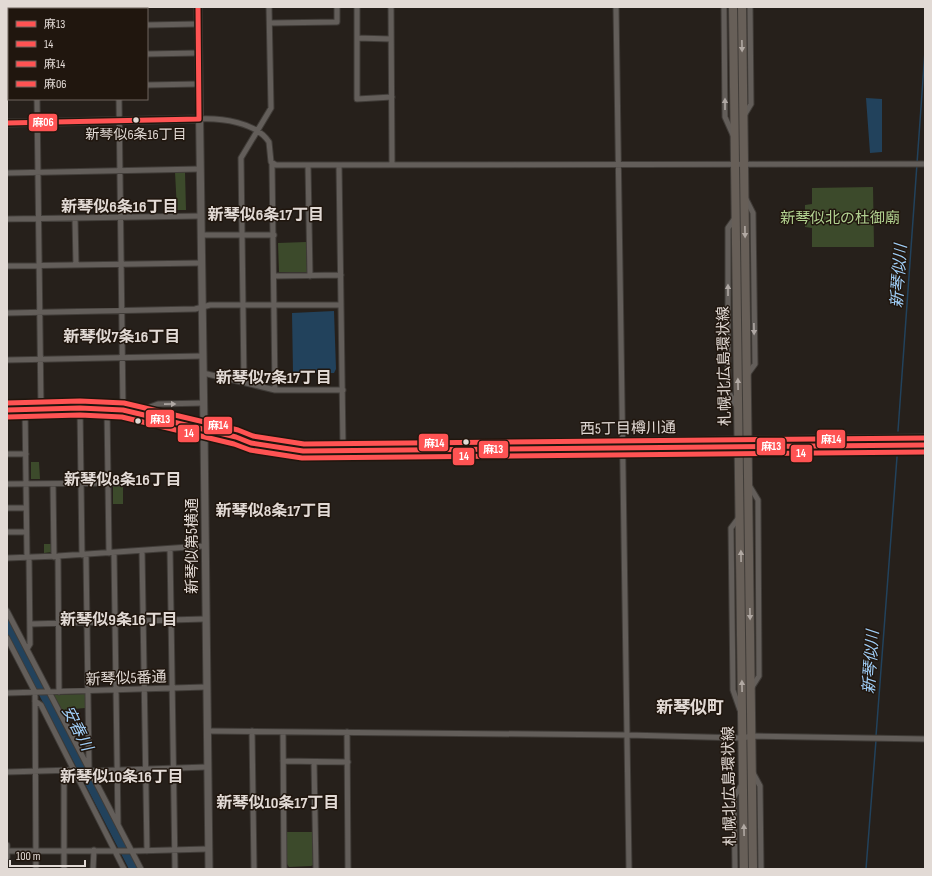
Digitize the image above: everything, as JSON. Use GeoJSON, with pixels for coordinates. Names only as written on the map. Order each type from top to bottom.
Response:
{"type":"FeatureCollection","features":[{"type":"Feature","properties":{"kind":"main road","name":"新琴似第5横通"},"geometry":{"type":"LineString","coordinates":[[198,7],[209,869]]}},
{"type":"Feature","properties":{"kind":"main road","name":"札幌北広島環状線"},"geometry":{"type":"LineString","coordinates":[[734,7],[735,141],[744,194],[746,375],[740,515],[744,869]]}},
{"type":"Feature","properties":{"kind":"main road","name":"札幌北広島環状線"},"geometry":{"type":"LineString","coordinates":[[742,7],[743,117],[736,216],[739,410],[748,483],[753,869]]}},
{"type":"Feature","properties":{"kind":"main road"},"geometry":{"type":"LineString","coordinates":[[7,123],[199,119]]}},
{"type":"Feature","properties":{"kind":"main road","name":"西5丁目樽川通"},"geometry":{"type":"LineString","coordinates":[[7,410],[80,408],[124,410],[236,437],[253,437],[303,445],[343,447],[622,444],[925,438]]}},
{"type":"Feature","properties":{"kind":"main road","name":"西5丁目樽川通"},"geometry":{"type":"LineString","coordinates":[[743,442],[925,444]]}},
{"type":"Feature","properties":{"kind":"street"},"geometry":{"type":"LineString","coordinates":[[244,382],[241,158],[270,108],[269,7]]}},
{"type":"Feature","properties":{"kind":"street"},"geometry":{"type":"LineString","coordinates":[[270,23],[337,22],[337,7]]}},
{"type":"Feature","properties":{"kind":"street"},"geometry":{"type":"LineString","coordinates":[[357,7],[357,98],[392,98]]}},
{"type":"Feature","properties":{"kind":"street"},"geometry":{"type":"LineString","coordinates":[[391,7],[392,165]]}},
{"type":"Feature","properties":{"kind":"street"},"geometry":{"type":"LineString","coordinates":[[616,7],[629,869]]}},
{"type":"Feature","properties":{"kind":"street"},"geometry":{"type":"LineString","coordinates":[[724,7],[725,117],[735,141]]}},
{"type":"Feature","properties":{"kind":"street"},"geometry":{"type":"LineString","coordinates":[[743,117],[751,104],[750,7]]}},
{"type":"Feature","properties":{"kind":"street"},"geometry":{"type":"LineString","coordinates":[[148,25],[198,24]]}},
{"type":"Feature","properties":{"kind":"street"},"geometry":{"type":"LineString","coordinates":[[357,38],[391,39]]}},
{"type":"Feature","properties":{"kind":"street"},"geometry":{"type":"LineString","coordinates":[[148,54],[198,53]]}},
{"type":"Feature","properties":{"kind":"street"},"geometry":{"type":"LineString","coordinates":[[148,85],[199,84]]}},
{"type":"Feature","properties":{"kind":"street"},"geometry":{"type":"LineString","coordinates":[[37,100],[41,409]]}},
{"type":"Feature","properties":{"kind":"street"},"geometry":{"type":"LineString","coordinates":[[119,100],[124,410]]}},
{"type":"Feature","properties":{"kind":"street"},"geometry":{"type":"LineString","coordinates":[[199,119],[227,120],[257,132],[269,142],[270,160],[272,164],[274,235],[273,305],[275,390]]}},
{"type":"Feature","properties":{"kind":"street"},"geometry":{"type":"LineString","coordinates":[[272,164],[308,166],[923,164]]}},
{"type":"Feature","properties":{"kind":"street"},"geometry":{"type":"LineString","coordinates":[[308,166],[310,276]]}},
{"type":"Feature","properties":{"kind":"street"},"geometry":{"type":"LineString","coordinates":[[338,166],[343,447]]}},
{"type":"Feature","properties":{"kind":"street"},"geometry":{"type":"LineString","coordinates":[[7,173],[200,169]]}},
{"type":"Feature","properties":{"kind":"street"},"geometry":{"type":"LineString","coordinates":[[7,219],[201,216]]}},
{"type":"Feature","properties":{"kind":"street"},"geometry":{"type":"LineString","coordinates":[[75,218],[76,265]]}},
{"type":"Feature","properties":{"kind":"street"},"geometry":{"type":"LineString","coordinates":[[201,235],[274,235]]}},
{"type":"Feature","properties":{"kind":"street"},"geometry":{"type":"LineString","coordinates":[[7,266],[201,263]]}},
{"type":"Feature","properties":{"kind":"street"},"geometry":{"type":"LineString","coordinates":[[274,276],[341,275]]}},
{"type":"Feature","properties":{"kind":"street"},"geometry":{"type":"LineString","coordinates":[[7,313],[194,310],[210,305],[341,305]]}},
{"type":"Feature","properties":{"kind":"street"},"geometry":{"type":"LineString","coordinates":[[7,360],[203,356]]}},
{"type":"Feature","properties":{"kind":"street"},"geometry":{"type":"LineString","coordinates":[[203,373],[275,390],[342,390]]}},
{"type":"Feature","properties":{"kind":"street"},"geometry":{"type":"LineString","coordinates":[[137,412],[158,404],[204,403]]}},
{"type":"Feature","properties":{"kind":"street"},"geometry":{"type":"LineString","coordinates":[[80,408],[90,770]]}},
{"type":"Feature","properties":{"kind":"street"},"geometry":{"type":"LineString","coordinates":[[107,409],[108,484],[115,622],[118,825]]}},
{"type":"Feature","properties":{"kind":"street"},"geometry":{"type":"LineString","coordinates":[[25,410],[26,532],[31,624],[30,644],[27,649]]}},
{"type":"Feature","properties":{"kind":"street"},"geometry":{"type":"LineString","coordinates":[[7,454],[26,454]]}},
{"type":"Feature","properties":{"kind":"street"},"geometry":{"type":"LineString","coordinates":[[7,484],[122,483]]}},
{"type":"Feature","properties":{"kind":"street"},"geometry":{"type":"LineString","coordinates":[[53,484],[60,624],[59,692]]}},
{"type":"Feature","properties":{"kind":"street"},"geometry":{"type":"LineString","coordinates":[[7,508],[26,508]]}},
{"type":"Feature","properties":{"kind":"street"},"geometry":{"type":"LineString","coordinates":[[7,532],[26,532]]}},
{"type":"Feature","properties":{"kind":"street"},"geometry":{"type":"LineString","coordinates":[[7,558],[84,555],[204,546]]}},
{"type":"Feature","properties":{"kind":"street"},"geometry":{"type":"LineString","coordinates":[[170,549],[175,869]]}},
{"type":"Feature","properties":{"kind":"street"},"geometry":{"type":"LineString","coordinates":[[142,550],[146,851]]}},
{"type":"Feature","properties":{"kind":"street"},"geometry":{"type":"LineString","coordinates":[[7,611],[90,770],[130,851],[141,869]]}},
{"type":"Feature","properties":{"kind":"street"},"geometry":{"type":"LineString","coordinates":[[31,624],[205,619]]}},
{"type":"Feature","properties":{"kind":"street"},"geometry":{"type":"LineString","coordinates":[[8,641],[37,692],[35,701],[36,869]]}},
{"type":"Feature","properties":{"kind":"street","name":"新琴似5番通"},"geometry":{"type":"LineString","coordinates":[[37,692],[206,688]]}},
{"type":"Feature","properties":{"kind":"street"},"geometry":{"type":"LineString","coordinates":[[7,693],[37,692]]}},
{"type":"Feature","properties":{"kind":"street"},"geometry":{"type":"LineString","coordinates":[[35,701],[41,705],[74,770],[118,850],[124,869]]}},
{"type":"Feature","properties":{"kind":"street"},"geometry":{"type":"LineString","coordinates":[[207,731],[925,739]]}},
{"type":"Feature","properties":{"kind":"street"},"geometry":{"type":"LineString","coordinates":[[252,731],[254,869]]}},
{"type":"Feature","properties":{"kind":"street"},"geometry":{"type":"LineString","coordinates":[[283,732],[284,869]]}},
{"type":"Feature","properties":{"kind":"street"},"geometry":{"type":"LineString","coordinates":[[347,732],[348,869]]}},
{"type":"Feature","properties":{"kind":"street"},"geometry":{"type":"LineString","coordinates":[[283,761],[348,762]]}},
{"type":"Feature","properties":{"kind":"street"},"geometry":{"type":"LineString","coordinates":[[314,762],[316,869]]}},
{"type":"Feature","properties":{"kind":"street"},"geometry":{"type":"LineString","coordinates":[[90,770],[207,767]]}},
{"type":"Feature","properties":{"kind":"street"},"geometry":{"type":"LineString","coordinates":[[7,772],[74,770]]}},
{"type":"Feature","properties":{"kind":"street"},"geometry":{"type":"LineString","coordinates":[[752,770],[760,786],[761,869]]}},
{"type":"Feature","properties":{"kind":"street"},"geometry":{"type":"LineString","coordinates":[[64,771],[64,869]]}},
{"type":"Feature","properties":{"kind":"street"},"geometry":{"type":"LineString","coordinates":[[735,869],[734,797],[743,783]]}},
{"type":"Feature","properties":{"kind":"street"},"geometry":{"type":"LineString","coordinates":[[7,844],[7,857]]}},
{"type":"Feature","properties":{"kind":"street"},"geometry":{"type":"LineString","coordinates":[[7,851],[146,851],[208,849]]}},
{"type":"Feature","properties":{"kind":"street"},"geometry":{"type":"LineString","coordinates":[[94,850],[94,869]]}},
{"type":"Feature","properties":{"kind":"green space"},"geometry":{"type":"Polygon","coordinates":[[[175,172],[185,172],[186,210],[177,210],[175,172]]]}},
{"type":"Feature","properties":{"kind":"green space","name":"新琴似北の杜御廟"},"geometry":{"type":"Polygon","coordinates":[[[873,187],[874,247],[812,247],[812,228],[805,227],[805,225],[803,225],[803,212],[805,211],[805,205],[812,204],[812,188],[873,187]]]}},
{"type":"Feature","properties":{"kind":"green space"},"geometry":{"type":"Polygon","coordinates":[[[306,242],[307,272],[279,272],[278,243],[306,242]]]}},
{"type":"Feature","properties":{"kind":"green space"},"geometry":{"type":"Polygon","coordinates":[[[31,462],[39,462],[40,479],[31,479],[31,462]]]}},
{"type":"Feature","properties":{"kind":"green space"},"geometry":{"type":"Polygon","coordinates":[[[113,485],[123,485],[123,504],[113,504],[113,485]]]}},
{"type":"Feature","properties":{"kind":"green space"},"geometry":{"type":"Polygon","coordinates":[[[44,544],[52,544],[52,552],[44,553],[44,544]]]}},
{"type":"Feature","properties":{"kind":"green space"},"geometry":{"type":"Polygon","coordinates":[[[85,694],[85,708],[62,710],[54,695],[85,694]]]}},
{"type":"Feature","properties":{"kind":"green space"},"geometry":{"type":"Polygon","coordinates":[[[287,832],[312,832],[313,865],[289,867],[287,864],[287,832]]]}},
{"type":"Feature","properties":{"kind":"water"},"geometry":{"type":"Polygon","coordinates":[[[866,98],[882,99],[882,152],[870,153],[866,98]]]}},
{"type":"Feature","properties":{"kind":"water"},"geometry":{"type":"Polygon","coordinates":[[[334,311],[336,369],[334,373],[293,373],[292,313],[334,311]]]}},
{"type":"Feature","properties":{"kind":"waterway","name":"新琴似川"},"geometry":{"type":"LineString","coordinates":[[898,431],[925,51]]}},
{"type":"Feature","properties":{"kind":"waterway","name":"新琴似川"},"geometry":{"type":"LineString","coordinates":[[876,736],[897,457]]}},
{"type":"Feature","properties":{"kind":"waterway","name":"安春川"},"geometry":{"type":"LineString","coordinates":[[7,623],[134,869]]}},
{"type":"Feature","properties":{"kind":"waterway","name":"新琴似川"},"geometry":{"type":"LineString","coordinates":[[866,869],[876,740]]}},
{"type":"Feature","properties":{"kind":"transit line","name":"麻06"},"geometry":{"type":"LineString","coordinates":[[198,7],[199,119]]}},
{"type":"Feature","properties":{"kind":"transit line","name":"麻06"},"geometry":{"type":"LineString","coordinates":[[7,123],[199,119]]}},
{"type":"Feature","properties":{"kind":"transit line","name":"麻14"},"geometry":{"type":"LineString","coordinates":[[7,403],[80,401],[124,403],[238,430],[253,436],[304,444],[925,438]]}},
{"type":"Feature","properties":{"kind":"transit line","name":"麻13"},"geometry":{"type":"LineString","coordinates":[[7,410],[80,408],[123,410],[236,437],[251,443],[303,451],[925,445]]}},
{"type":"Feature","properties":{"kind":"transit line","name":"14"},"geometry":{"type":"LineString","coordinates":[[7,417],[80,415],[122,417],[234,444],[250,450],[302,458],[925,452]]}},
{"type":"Feature","properties":{"kind":"place","name":"新琴似6条16丁目"},"geometry":{"type":"Point","coordinates":[136,120]}},
{"type":"Feature","properties":{"kind":"district","name":"新琴似6条16丁目"},"geometry":{"type":"Point","coordinates":[120,206]}},
{"type":"Feature","properties":{"kind":"district","name":"新琴似6条17丁目"},"geometry":{"type":"Point","coordinates":[266,214]}},
{"type":"Feature","properties":{"kind":"district","name":"新琴似7条16丁目"},"geometry":{"type":"Point","coordinates":[122,336]}},
{"type":"Feature","properties":{"kind":"district","name":"新琴似7条17丁目"},"geometry":{"type":"Point","coordinates":[274,377]}},
{"type":"Feature","properties":{"kind":"district","name":"新琴似8条16丁目"},"geometry":{"type":"Point","coordinates":[123,479]}},
{"type":"Feature","properties":{"kind":"district","name":"新琴似8条17丁目"},"geometry":{"type":"Point","coordinates":[274,510]}},
{"type":"Feature","properties":{"kind":"district","name":"新琴似9条16丁目"},"geometry":{"type":"Point","coordinates":[119,619]}},
{"type":"Feature","properties":{"kind":"district","name":"新琴似町"},"geometry":{"type":"Point","coordinates":[690,707]}},
{"type":"Feature","properties":{"kind":"district","name":"新琴似10条16丁目"},"geometry":{"type":"Point","coordinates":[122,776]}},
{"type":"Feature","properties":{"kind":"district","name":"新琴似10条17丁目"},"geometry":{"type":"Point","coordinates":[278,802]}}]}
